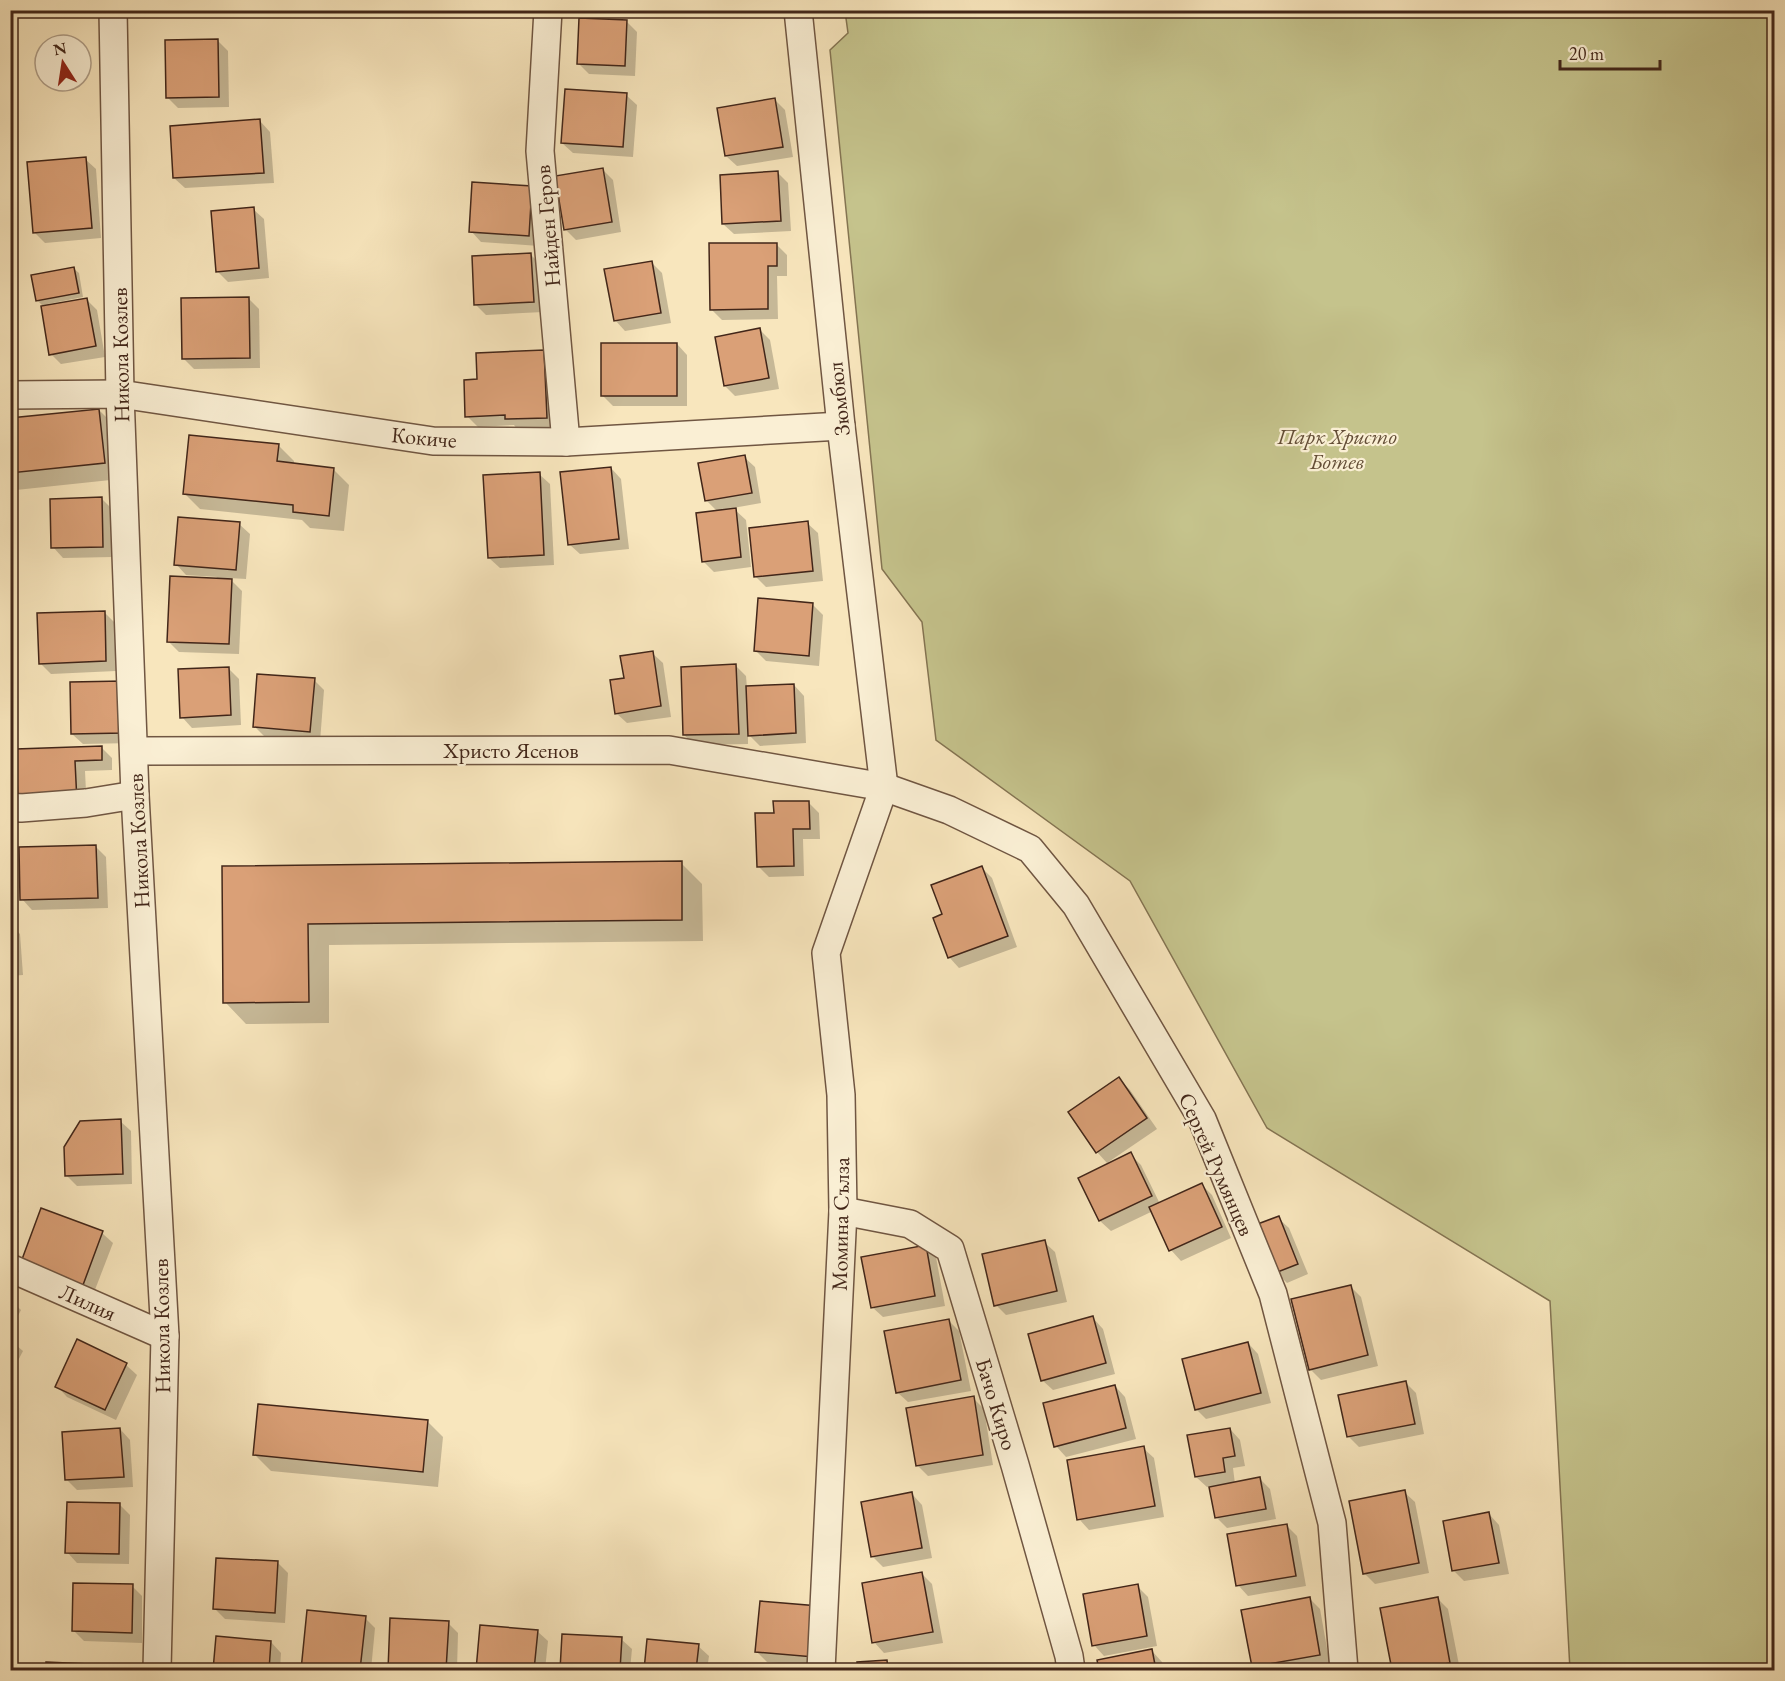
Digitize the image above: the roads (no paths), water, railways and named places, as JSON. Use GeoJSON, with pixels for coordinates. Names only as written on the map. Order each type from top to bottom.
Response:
{"type":"FeatureCollection","features":[{"type":"Feature","properties":{"kind":"street","name":"Никола Козлев"},"geometry":{"type":"LineString","coordinates":[[113,10],[120,393],[135,795],[165,1336],[157,1671]]}},
{"type":"Feature","properties":{"kind":"street","name":"Найден Геров"},"geometry":{"type":"LineString","coordinates":[[548,10],[540,151],[566,442]]}},
{"type":"Feature","properties":{"kind":"street","name":"Зюмбюл"},"geometry":{"type":"LineString","coordinates":[[798,10],[841,426],[884,787]]}},
{"type":"Feature","properties":{"kind":"street","name":"Кокиче"},"geometry":{"type":"LineString","coordinates":[[10,395],[120,393],[433,441],[566,442],[841,426]]}},
{"type":"Feature","properties":{"kind":"street","name":"Христо Ясенов"},"geometry":{"type":"LineString","coordinates":[[135,751],[669,750],[884,787]]}},
{"type":"Feature","properties":{"kind":"street","name":"Момина Сълза"},"geometry":{"type":"LineString","coordinates":[[821,1671],[843,1211],[841,1095],[826,953],[884,787]]}},
{"type":"Feature","properties":{"kind":"street","name":"Сергей Румянцев"},"geometry":{"type":"LineString","coordinates":[[884,787],[949,810],[1030,849],[1076,905],[1203,1119],[1273,1294],[1332,1522],[1344,1671]]}},
{"type":"Feature","properties":{"kind":"street"},"geometry":{"type":"LineString","coordinates":[[10,807],[86,803],[135,795]]}},
{"type":"Feature","properties":{"kind":"street","name":"Бачо Киро"},"geometry":{"type":"LineString","coordinates":[[843,1211],[910,1224],[950,1249],[1016,1466],[1069,1656],[1071,1671]]}},
{"type":"Feature","properties":{"kind":"street","name":"Лилия"},"geometry":{"type":"LineString","coordinates":[[10,1268],[165,1336]]}},
{"type":"Feature","properties":{"kind":"park label","name":"Парк Христо Ботев"},"geometry":{"type":"Point","coordinates":[1337,449]}}]}
